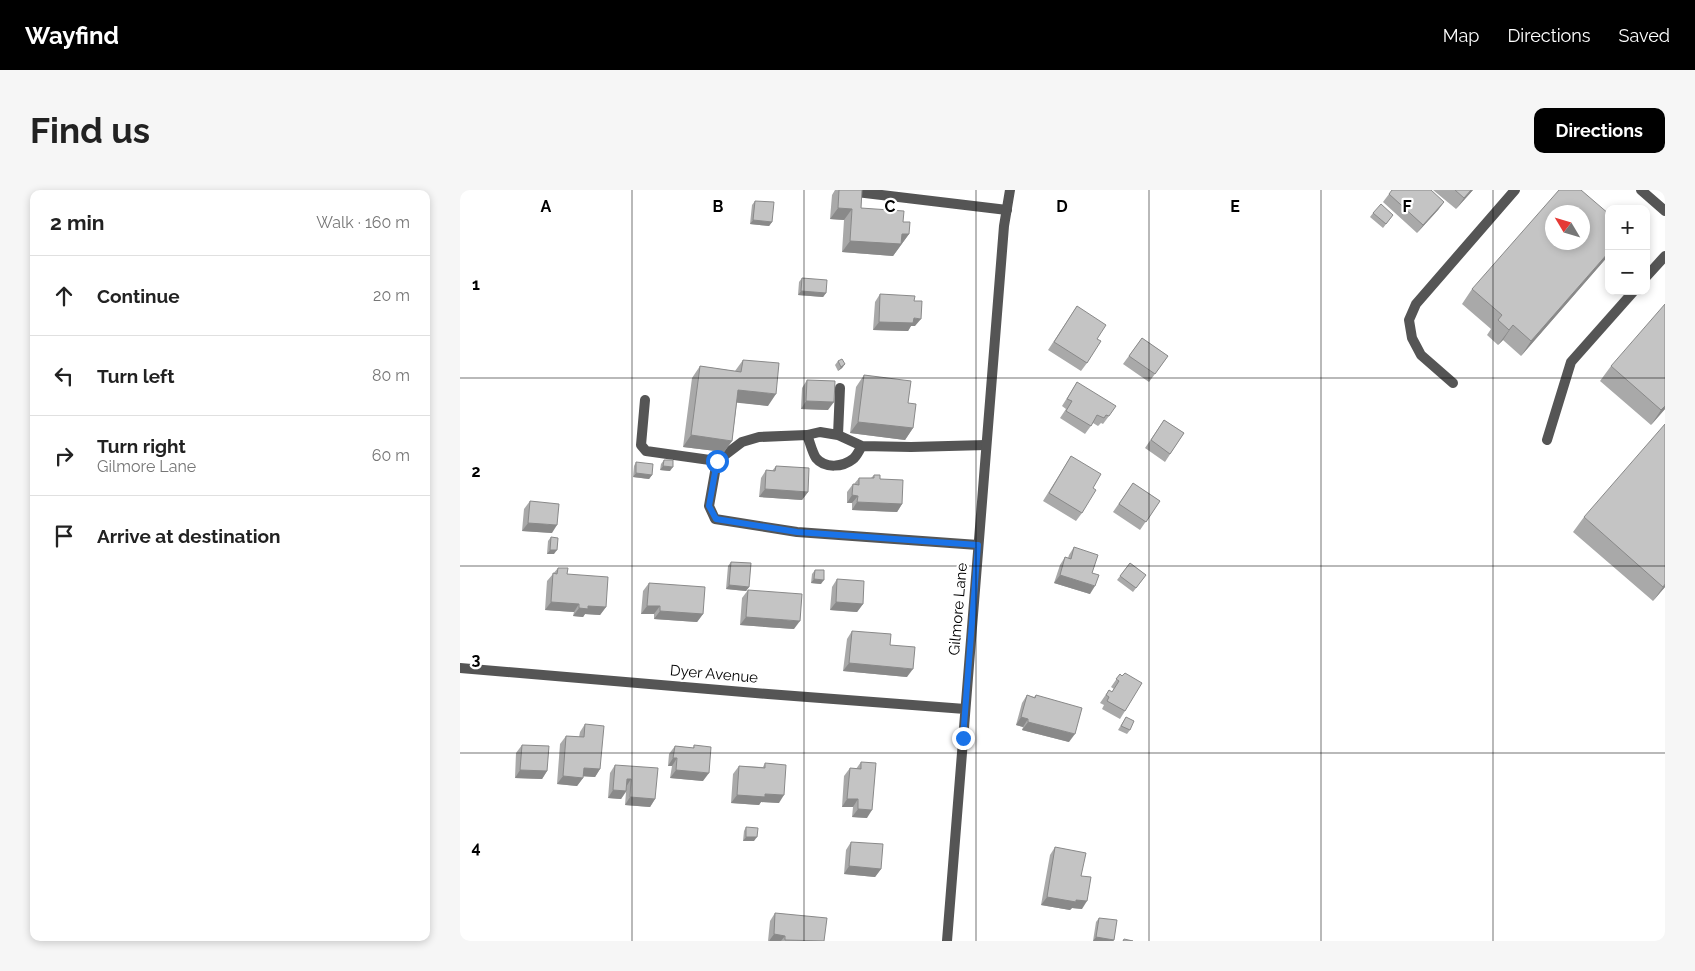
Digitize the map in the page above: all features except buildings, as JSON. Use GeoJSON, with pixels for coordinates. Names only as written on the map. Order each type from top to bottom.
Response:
{"type":"FeatureCollection","features":[{"type":"Feature","properties":{"kind":"street"},"geometry":{"type":"LineString","coordinates":[[840,190],[1006,210]]}},
{"type":"Feature","properties":{"kind":"street","name":"Gilmore Lane"},"geometry":{"type":"LineString","coordinates":[[947,941],[1004,226],[1010,190]]}},
{"type":"Feature","properties":{"kind":"street"},"geometry":{"type":"LineString","coordinates":[[1453,383],[1421,355],[1412,338],[1409,320],[1416,304],[1515,190]]}},
{"type":"Feature","properties":{"kind":"street"},"geometry":{"type":"LineString","coordinates":[[1641,190],[1665,211]]}},
{"type":"Feature","properties":{"kind":"street"},"geometry":{"type":"LineString","coordinates":[[1650,273],[1665,256]]}},
{"type":"Feature","properties":{"kind":"street"},"geometry":{"type":"LineString","coordinates":[[1548,440],[1571,362],[1630,295]]}},
{"type":"Feature","properties":{"kind":"street"},"geometry":{"type":"LineString","coordinates":[[838,435],[840,388]]}},
{"type":"Feature","properties":{"kind":"street"},"geometry":{"type":"LineString","coordinates":[[645,400],[641,445],[646,451],[717,461]]}},
{"type":"Feature","properties":{"kind":"street"},"geometry":{"type":"LineString","coordinates":[[978,545],[797,532],[716,519],[709,506],[717,461],[742,442],[759,437],[807,435],[820,432],[838,435],[862,446],[986,445]]}},
{"type":"Feature","properties":{"kind":"street"},"geometry":{"type":"LineString","coordinates":[[807,435],[815,456],[821,462],[830,465],[841,466],[854,458],[862,446]]}},
{"type":"Feature","properties":{"kind":"street","name":"Dyer Avenue"},"geometry":{"type":"LineString","coordinates":[[460,668],[965,709]]}},
{"type":"Feature","properties":{"kind":"route"},"geometry":{"type":"LineString","coordinates":[[717,461],[709,506],[716,519],[797,532],[978,545],[963,738]]}}]}
